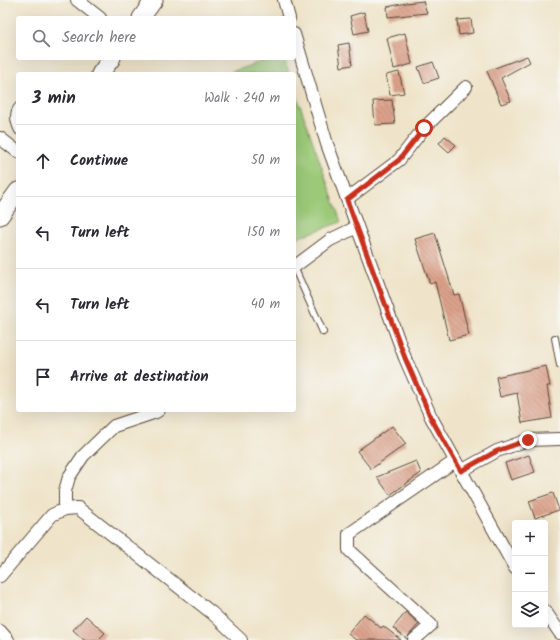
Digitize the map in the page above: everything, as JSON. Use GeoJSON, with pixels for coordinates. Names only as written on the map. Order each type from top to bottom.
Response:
{"type":"FeatureCollection","features":[{"type":"Feature","properties":{"kind":"main road"},"geometry":{"type":"LineString","coordinates":[[142,16],[154,0]]}},
{"type":"Feature","properties":{"kind":"main road"},"geometry":{"type":"LineString","coordinates":[[102,72],[110,60]]}},
{"type":"Feature","properties":{"kind":"main road"},"geometry":{"type":"LineString","coordinates":[[0,216],[16,198]]}},
{"type":"Feature","properties":{"kind":"street"},"geometry":{"type":"LineString","coordinates":[[77,0],[97,16]]}},
{"type":"Feature","properties":{"kind":"street"},"geometry":{"type":"LineString","coordinates":[[284,0],[288,16]]}},
{"type":"Feature","properties":{"kind":"street"},"geometry":{"type":"LineString","coordinates":[[296,41],[327,144],[405,358],[431,418],[512,563]]}},
{"type":"Feature","properties":{"kind":"street"},"geometry":{"type":"LineString","coordinates":[[347,200],[399,160],[424,128],[466,87]]}},
{"type":"Feature","properties":{"kind":"street"},"geometry":{"type":"LineString","coordinates":[[0,138],[16,150]]}},
{"type":"Feature","properties":{"kind":"street"},"geometry":{"type":"LineString","coordinates":[[296,266],[330,240],[356,227]]}},
{"type":"Feature","properties":{"kind":"street"},"geometry":{"type":"LineString","coordinates":[[65,509],[65,491],[69,477],[83,456],[114,426],[156,412]]}},
{"type":"Feature","properties":{"kind":"street"},"geometry":{"type":"LineString","coordinates":[[414,640],[431,625],[349,550],[349,534],[458,466],[528,440],[560,439]]}},
{"type":"Feature","properties":{"kind":"street"},"geometry":{"type":"LineString","coordinates":[[0,576],[52,516],[65,509],[78,508],[212,613],[241,640]]}},
{"type":"Feature","properties":{"kind":"street"},"geometry":{"type":"LineString","coordinates":[[548,615],[560,633]]}},
{"type":"Feature","properties":{"kind":"street"},"geometry":{"type":"LineString","coordinates":[[0,631],[8,640]]}},
{"type":"Feature","properties":{"kind":"lane"},"geometry":{"type":"LineString","coordinates":[[16,109],[14,122],[16,126]]}},
{"type":"Feature","properties":{"kind":"lane"},"geometry":{"type":"LineString","coordinates":[[296,271],[323,332]]}},
{"type":"Feature","properties":{"kind":"lane"},"geometry":{"type":"LineString","coordinates":[[555,338],[560,365]]}},
{"type":"Feature","properties":{"kind":"green space"},"geometry":{"type":"Polygon","coordinates":[[[266,60],[285,60],[288,72],[231,72],[266,60]]]}},
{"type":"Feature","properties":{"kind":"green space"},"geometry":{"type":"Polygon","coordinates":[[[296,94],[341,222],[296,238],[296,94]]]}},
{"type":"Feature","properties":{"kind":"building"},"geometry":{"type":"Polygon","coordinates":[[[423,1],[427,13],[388,17],[387,7],[423,1]]]}},
{"type":"Feature","properties":{"kind":"building"},"geometry":{"type":"Polygon","coordinates":[[[364,12],[368,31],[354,34],[350,16],[364,12]]]}},
{"type":"Feature","properties":{"kind":"building"},"geometry":{"type":"Polygon","coordinates":[[[471,19],[473,33],[459,35],[457,20],[471,19]]]}},
{"type":"Feature","properties":{"kind":"building"},"geometry":{"type":"Polygon","coordinates":[[[405,33],[412,64],[394,69],[387,38],[405,33]]]}},
{"type":"Feature","properties":{"kind":"building"},"geometry":{"type":"Polygon","coordinates":[[[349,43],[352,65],[341,67],[338,45],[349,43]]]}},
{"type":"Feature","properties":{"kind":"building"},"geometry":{"type":"Polygon","coordinates":[[[527,56],[530,62],[501,78],[511,101],[501,104],[487,71],[527,56]]]}},
{"type":"Feature","properties":{"kind":"building"},"geometry":{"type":"Polygon","coordinates":[[[433,62],[439,78],[424,83],[418,67],[433,62]]]}},
{"type":"Feature","properties":{"kind":"building"},"geometry":{"type":"Polygon","coordinates":[[[399,72],[404,93],[390,95],[386,75],[399,72]]]}},
{"type":"Feature","properties":{"kind":"building"},"geometry":{"type":"Polygon","coordinates":[[[392,100],[395,124],[375,125],[373,101],[392,100]]]}},
{"type":"Feature","properties":{"kind":"building"},"geometry":{"type":"Polygon","coordinates":[[[445,136],[456,145],[449,152],[439,143],[445,136]]]}},
{"type":"Feature","properties":{"kind":"building"},"geometry":{"type":"Polygon","coordinates":[[[435,233],[454,295],[459,294],[469,335],[449,340],[435,282],[430,284],[415,239],[435,233]]]}},
{"type":"Feature","properties":{"kind":"building"},"geometry":{"type":"Polygon","coordinates":[[[546,366],[550,386],[547,386],[552,418],[522,423],[517,393],[500,397],[496,377],[546,366]]]}},
{"type":"Feature","properties":{"kind":"building"},"geometry":{"type":"Polygon","coordinates":[[[392,426],[406,444],[371,469],[357,451],[392,426]]]}},
{"type":"Feature","properties":{"kind":"building"},"geometry":{"type":"Polygon","coordinates":[[[529,455],[535,472],[511,480],[505,463],[529,455]]]}},
{"type":"Feature","properties":{"kind":"building"},"geometry":{"type":"Polygon","coordinates":[[[416,461],[421,473],[390,495],[377,477],[416,461]]]}},
{"type":"Feature","properties":{"kind":"building"},"geometry":{"type":"Polygon","coordinates":[[[553,493],[559,510],[535,518],[529,501],[553,493]]]}},
{"type":"Feature","properties":{"kind":"building"},"geometry":{"type":"Polygon","coordinates":[[[406,612],[419,624],[407,639],[393,628],[406,612]]]}},
{"type":"Feature","properties":{"kind":"building"},"geometry":{"type":"Polygon","coordinates":[[[364,614],[381,628],[383,626],[401,640],[356,640],[348,634],[364,614]]]}},
{"type":"Feature","properties":{"kind":"building"},"geometry":{"type":"Polygon","coordinates":[[[86,616],[105,633],[98,640],[84,640],[73,630],[86,616]]]}},
{"type":"Feature","properties":{"kind":"route"},"geometry":{"type":"LineString","coordinates":[[424,128],[399,160],[347,200],[405,358],[431,418],[461,471],[497,451],[528,440]]}}]}
